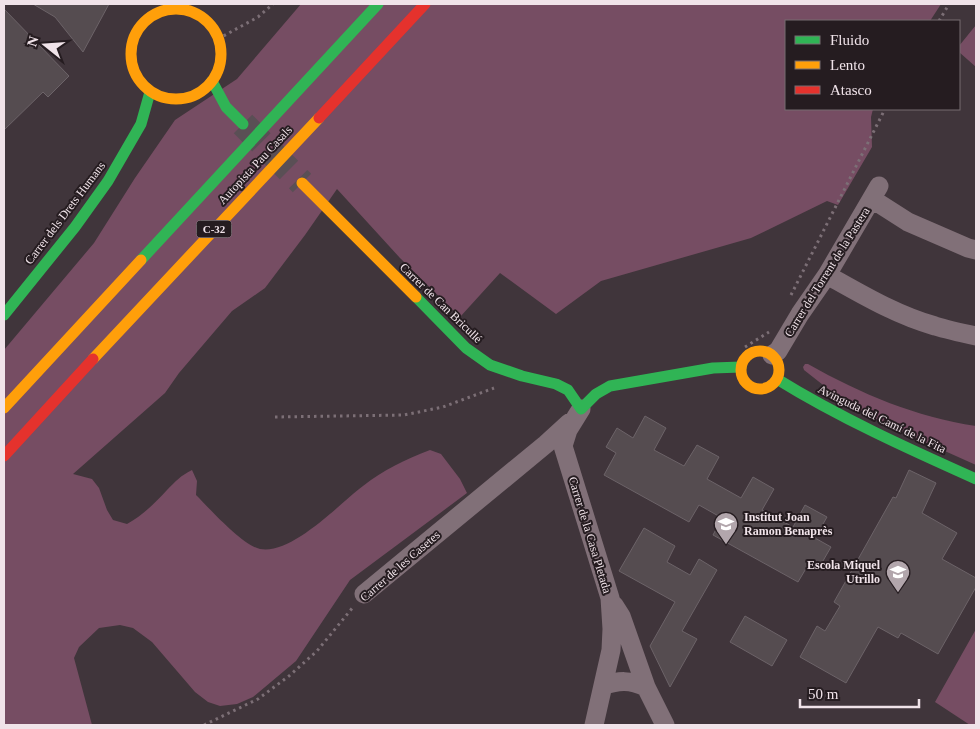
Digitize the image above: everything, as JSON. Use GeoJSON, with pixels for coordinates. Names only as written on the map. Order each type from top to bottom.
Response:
{"type":"FeatureCollection","features":[{"type":"Feature","properties":{"kind":"main road","name":"Autopista Pau Casals"},"geometry":{"type":"LineString","coordinates":[[4,407],[378,4]]}},
{"type":"Feature","properties":{"kind":"main road","name":"Autopista Pau Casals"},"geometry":{"type":"LineString","coordinates":[[4,456],[424,4]]}},
{"type":"Feature","properties":{"kind":"main road"},"geometry":{"type":"LineString","coordinates":[[182,6],[202,17],[213,28],[218,39],[221,50],[220,65],[212,81],[205,89],[180,100],[160,97],[150,92],[137,78],[133,69],[130,51],[132,43],[138,29],[158,8],[169,9],[182,6]]}},
{"type":"Feature","properties":{"kind":"main road"},"geometry":{"type":"LineString","coordinates":[[212,81],[226,107],[243,124]]}},
{"type":"Feature","properties":{"kind":"main road","name":"Carrer dels Drets Humans"},"geometry":{"type":"LineString","coordinates":[[4,315],[75,227],[103,188],[141,124],[150,92]]}},
{"type":"Feature","properties":{"kind":"main road"},"geometry":{"type":"LineString","coordinates":[[196,94],[226,107]]}},
{"type":"Feature","properties":{"kind":"main road","name":"Carrer dels Drets Humans"},"geometry":{"type":"LineString","coordinates":[[141,124],[172,100]]}},
{"type":"Feature","properties":{"kind":"main road","name":"Carrer de Can Bricullé"},"geometry":{"type":"LineString","coordinates":[[302,183],[466,348],[490,365],[522,376],[556,384],[568,390],[577,414]]}},
{"type":"Feature","properties":{"kind":"main road"},"geometry":{"type":"LineString","coordinates":[[760,351],[772,355],[777,360],[779,367],[777,379],[770,387],[764,389],[752,388],[745,383],[741,375],[744,359],[750,354],[760,351]]}},
{"type":"Feature","properties":{"kind":"main road"},"geometry":{"type":"LineString","coordinates":[[577,414],[596,394],[610,386],[713,368],[741,367]]}},
{"type":"Feature","properties":{"kind":"main road","name":"Avinguda del Camí de la Fita"},"geometry":{"type":"LineString","coordinates":[[777,379],[803,395],[929,458],[976,479]]}},
{"type":"Feature","properties":{"kind":"street","name":"Carrer del Torrent de la Pastera"},"geometry":{"type":"LineString","coordinates":[[772,355],[778,351],[800,314],[827,275],[876,193],[908,222],[976,250]]}},
{"type":"Feature","properties":{"kind":"street"},"geometry":{"type":"LineString","coordinates":[[827,275],[867,298],[900,313],[934,326],[976,336]]}},
{"type":"Feature","properties":{"kind":"street","name":"Carrer de les Casetes"},"geometry":{"type":"LineString","coordinates":[[364,594],[546,444],[577,414]]}},
{"type":"Feature","properties":{"kind":"street","name":"Carrer de la Casa Pletada"},"geometry":{"type":"LineString","coordinates":[[577,414],[565,438],[564,454],[610,598],[612,629],[611,650],[594,725]]}},
{"type":"Feature","properties":{"kind":"street"},"geometry":{"type":"LineString","coordinates":[[610,598],[621,616],[646,687],[665,725]]}},
{"type":"Feature","properties":{"kind":"street"},"geometry":{"type":"LineString","coordinates":[[603,686],[629,681],[646,687]]}},
{"type":"Feature","properties":{"kind":"path"},"geometry":{"type":"LineString","coordinates":[[218,39],[258,17],[273,4]]}},
{"type":"Feature","properties":{"kind":"path"},"geometry":{"type":"LineString","coordinates":[[940,20],[949,4]]}},
{"type":"Feature","properties":{"kind":"path"},"geometry":{"type":"LineString","coordinates":[[787,303],[884,110]]}},
{"type":"Feature","properties":{"kind":"path"},"geometry":{"type":"LineString","coordinates":[[744,348],[774,329]]}},
{"type":"Feature","properties":{"kind":"path"},"geometry":{"type":"LineString","coordinates":[[275,417],[404,415],[444,407],[496,387]]}},
{"type":"Feature","properties":{"kind":"path","name":"Carrer de les Casetes"},"geometry":{"type":"LineString","coordinates":[[204,725],[258,699],[289,676],[317,651],[364,594]]}},
{"type":"Feature","properties":{"kind":"shaded area"},"geometry":{"type":"Polygon","coordinates":[[[301,4],[941,4],[931,20],[785,20],[785,110],[873,110],[871,117],[872,147],[838,205],[827,201],[751,238],[601,281],[556,314],[500,273],[460,317],[400,258],[337,189],[265,288],[232,311],[179,373],[165,393],[73,474],[92,479],[99,488],[113,520],[127,524],[143,513],[184,474],[192,470],[197,481],[196,495],[244,541],[260,549],[273,549],[300,536],[379,475],[404,461],[430,450],[441,454],[460,479],[467,493],[350,580],[296,661],[253,697],[237,704],[220,706],[208,702],[195,692],[152,642],[133,628],[120,625],[99,628],[79,647],[74,658],[92,725],[4,725],[4,350],[94,243],[135,178],[175,120],[237,79],[301,4]]]}},
{"type":"Feature","properties":{"kind":"shaded area"},"geometry":{"type":"Polygon","coordinates":[[[976,25],[976,67],[960,53],[960,45],[976,25]]]}},
{"type":"Feature","properties":{"kind":"shaded area"},"geometry":{"type":"Polygon","coordinates":[[[805,364],[889,403],[932,417],[976,426],[976,465],[889,426],[846,403],[804,370],[805,364]]]}},
{"type":"Feature","properties":{"kind":"shaded area"},"geometry":{"type":"Polygon","coordinates":[[[976,629],[976,725],[970,725],[935,702],[976,629]]]}},
{"type":"Feature","properties":{"kind":"building"},"geometry":{"type":"Polygon","coordinates":[[[33,4],[109,4],[83,52],[55,17],[33,4]]]}},
{"type":"Feature","properties":{"kind":"building"},"geometry":{"type":"Polygon","coordinates":[[[4,9],[69,76],[48,97],[43,92],[4,130],[4,9]]]}},
{"type":"Feature","properties":{"kind":"building"},"geometry":{"type":"Polygon","coordinates":[[[645,416],[666,428],[654,450],[684,466],[697,445],[719,457],[707,479],[741,498],[753,477],[774,489],[762,510],[793,527],[805,505],[827,517],[815,538],[831,547],[820,566],[811,560],[798,582],[713,535],[722,518],[699,505],[689,522],[604,475],[616,453],[606,447],[617,428],[633,438],[645,416]]]}},
{"type":"Feature","properties":{"kind":"building"},"geometry":{"type":"Polygon","coordinates":[[[909,470],[936,483],[922,513],[957,533],[942,559],[976,578],[976,587],[938,654],[901,633],[898,638],[878,627],[846,683],[800,657],[817,626],[825,631],[840,606],[834,602],[893,497],[896,498],[909,470]]]}},
{"type":"Feature","properties":{"kind":"building"},"geometry":{"type":"Polygon","coordinates":[[[644,528],[675,546],[667,562],[690,575],[699,559],[717,570],[682,631],[697,639],[670,687],[650,646],[675,602],[619,571],[644,528]]]}},
{"type":"Feature","properties":{"kind":"building"},"geometry":{"type":"Polygon","coordinates":[[[745,616],[787,640],[772,666],[730,642],[745,616]]]}},
{"type":"Feature","properties":{"kind":"tunnel"},"geometry":{"type":"LineString","coordinates":[[243,124],[302,183]]}},
{"type":"Feature","properties":{"kind":"traffic: fast"},"geometry":{"type":"LineString","coordinates":[[141,260],[378,4]]}},
{"type":"Feature","properties":{"kind":"traffic: fast"},"geometry":{"type":"LineString","coordinates":[[212,81],[226,107],[243,124]]}},
{"type":"Feature","properties":{"kind":"traffic: fast"},"geometry":{"type":"LineString","coordinates":[[4,315],[75,227],[108,181],[141,124],[150,92]]}},
{"type":"Feature","properties":{"kind":"traffic: fast"},"geometry":{"type":"LineString","coordinates":[[416,297],[466,348],[490,365],[522,376],[556,384],[568,390],[581,409],[596,394],[610,386],[713,368],[741,367]]}},
{"type":"Feature","properties":{"kind":"traffic: fast"},"geometry":{"type":"LineString","coordinates":[[777,379],[850,420],[976,479]]}},
{"type":"Feature","properties":{"kind":"traffic: slow"},"geometry":{"type":"LineString","coordinates":[[176,9],[193,12],[208,22],[218,37],[221,54],[218,71],[208,86],[193,96],[176,99],[159,96],[144,86],[134,71],[131,54],[134,37],[144,22],[159,12],[176,9]]}},
{"type":"Feature","properties":{"kind":"traffic: slow"},"geometry":{"type":"LineString","coordinates":[[93,359],[319,118]]}},
{"type":"Feature","properties":{"kind":"traffic: slow"},"geometry":{"type":"LineString","coordinates":[[302,183],[416,297]]}},
{"type":"Feature","properties":{"kind":"traffic: slow"},"geometry":{"type":"LineString","coordinates":[[4,408],[141,260]]}},
{"type":"Feature","properties":{"kind":"traffic: slow"},"geometry":{"type":"LineString","coordinates":[[760,351],[774,356],[779,370],[774,384],[760,389],[746,384],[741,370],[746,356],[760,351]]}},
{"type":"Feature","properties":{"kind":"traffic: jam"},"geometry":{"type":"LineString","coordinates":[[319,118],[425,4]]}},
{"type":"Feature","properties":{"kind":"traffic: jam"},"geometry":{"type":"LineString","coordinates":[[4,456],[93,359]]}},
{"type":"Feature","properties":{"kind":"place","name":"Institut Joan Ramon Benaprès"},"geometry":{"type":"Point","coordinates":[726,545]}},
{"type":"Feature","properties":{"kind":"place","name":"Escola Miquel Utrillo"},"geometry":{"type":"Point","coordinates":[898,593]}}]}
